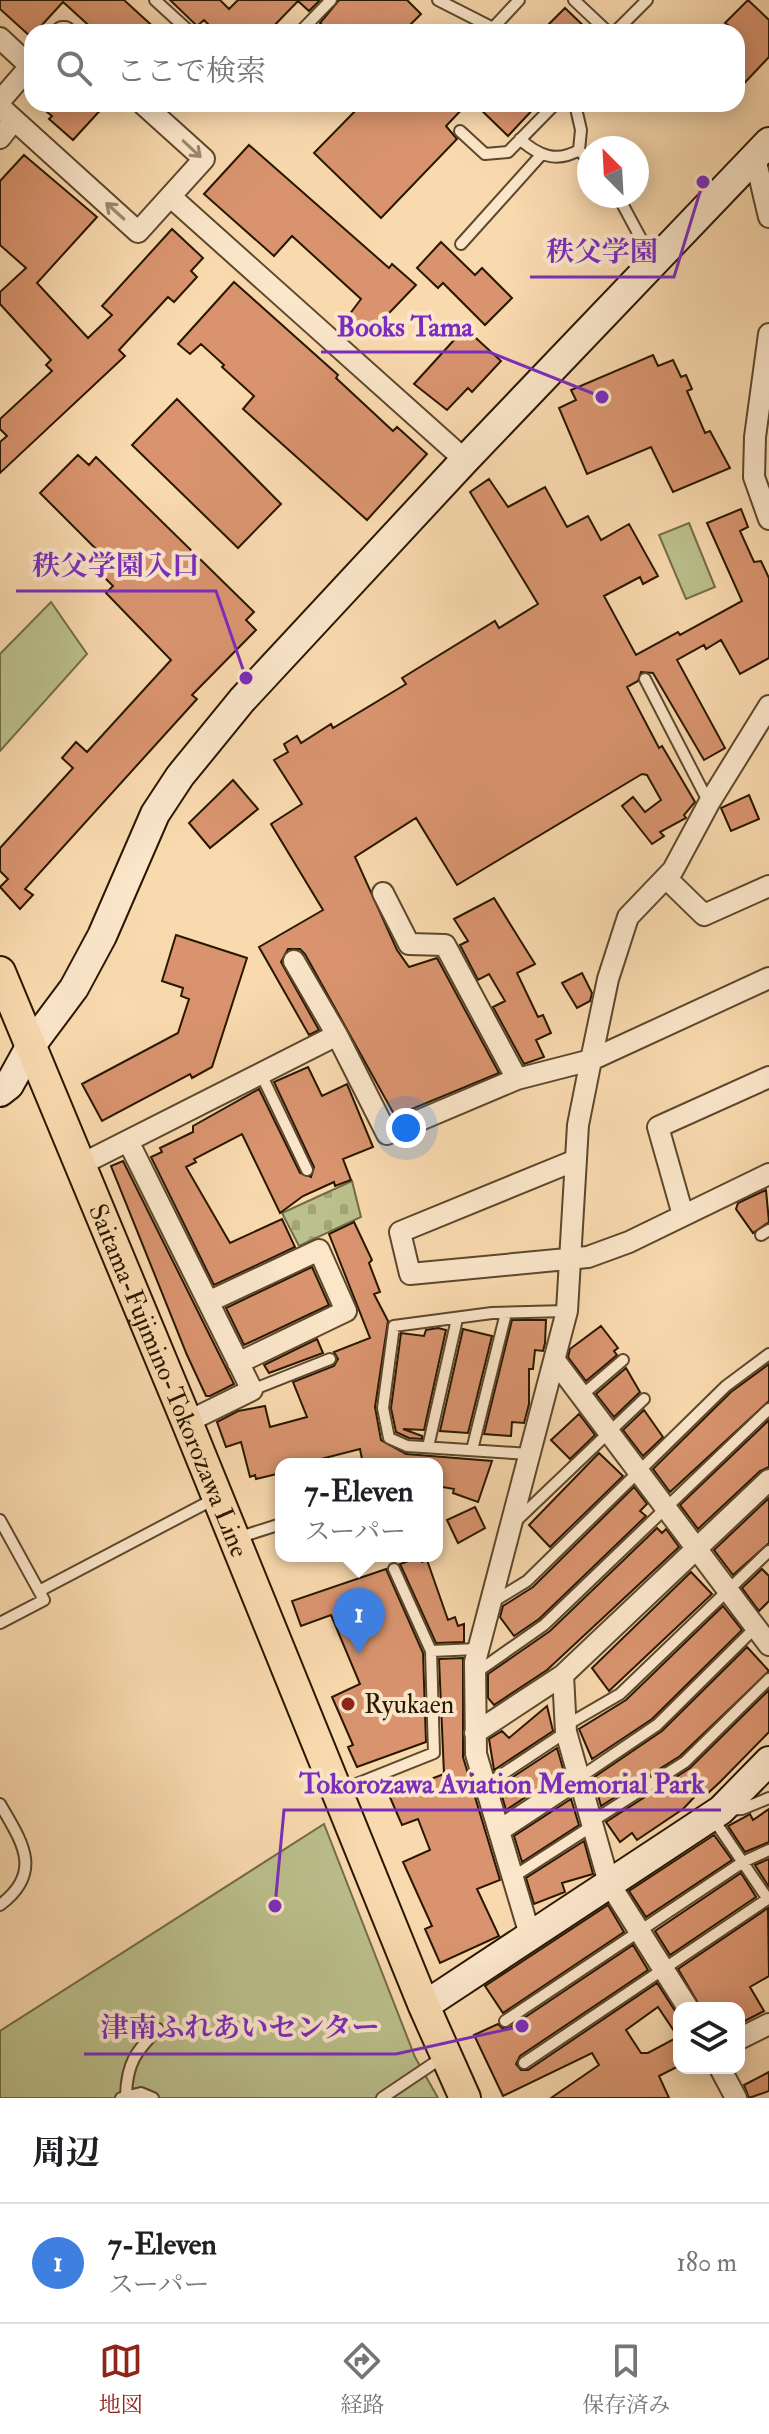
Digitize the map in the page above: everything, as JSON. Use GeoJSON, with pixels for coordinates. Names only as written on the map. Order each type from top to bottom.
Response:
{"type":"FeatureCollection","features":[{"type":"Feature","properties":{"kind":"main road","name":"Saitama-Fujimino-Tokorozawa Line"},"geometry":{"type":"LineString","coordinates":[[0,972],[218,1497],[424,2006],[465,2098]]}},
{"type":"Feature","properties":{"kind":"street"},"geometry":{"type":"LineString","coordinates":[[0,38],[24,59]]}},
{"type":"Feature","properties":{"kind":"street"},"geometry":{"type":"LineString","coordinates":[[0,101],[24,73]]}},
{"type":"Feature","properties":{"kind":"street"},"geometry":{"type":"LineString","coordinates":[[0,138],[7,114],[138,232],[204,159],[152,112]]}},
{"type":"Feature","properties":{"kind":"street"},"geometry":{"type":"LineString","coordinates":[[762,150],[769,217]]}},
{"type":"Feature","properties":{"kind":"street"},"geometry":{"type":"LineString","coordinates":[[0,1092],[9,1085],[30,1047],[81,975],[102,936],[155,814],[180,776],[242,700],[465,460],[762,150]]}},
{"type":"Feature","properties":{"kind":"street"},"geometry":{"type":"LineString","coordinates":[[171,197],[465,460]]}},
{"type":"Feature","properties":{"kind":"street"},"geometry":{"type":"LineString","coordinates":[[769,334],[766,391],[755,437],[754,477],[769,519]]}},
{"type":"Feature","properties":{"kind":"street"},"geometry":{"type":"LineString","coordinates":[[530,1935],[476,1754],[477,1649],[556,1362],[567,1311],[578,1125],[619,935],[628,917],[666,878],[769,708]]}},
{"type":"Feature","properties":{"kind":"street"},"geometry":{"type":"LineString","coordinates":[[666,878],[704,915],[769,886]]}},
{"type":"Feature","properties":{"kind":"street"},"geometry":{"type":"LineString","coordinates":[[383,893],[409,944],[445,945],[517,1079]]}},
{"type":"Feature","properties":{"kind":"street"},"geometry":{"type":"LineString","coordinates":[[294,961],[337,1035],[387,1134],[517,1079],[591,1060],[769,978]]}},
{"type":"Feature","properties":{"kind":"street"},"geometry":{"type":"LineString","coordinates":[[80,1165],[337,1035]]}},
{"type":"Feature","properties":{"kind":"street"},"geometry":{"type":"LineString","coordinates":[[0,1061],[30,1047]]}},
{"type":"Feature","properties":{"kind":"street"},"geometry":{"type":"LineString","coordinates":[[683,1215],[658,1127],[769,1077]]}},
{"type":"Feature","properties":{"kind":"street"},"geometry":{"type":"LineString","coordinates":[[128,1141],[252,1390],[187,1422]]}},
{"type":"Feature","properties":{"kind":"street"},"geometry":{"type":"LineString","coordinates":[[576,1160],[400,1232],[410,1274],[571,1260],[629,1242],[769,1174]]}},
{"type":"Feature","properties":{"kind":"street"},"geometry":{"type":"LineString","coordinates":[[208,1302],[319,1250],[346,1311],[238,1363]]}},
{"type":"Feature","properties":{"kind":"street"},"geometry":{"type":"LineString","coordinates":[[556,1362],[728,1592],[762,1620],[769,1645]]}},
{"type":"Feature","properties":{"kind":"street"},"geometry":{"type":"LineString","coordinates":[[475,1733],[563,1675],[769,1480]]}},
{"type":"Feature","properties":{"kind":"street"},"geometry":{"type":"LineString","coordinates":[[563,1675],[566,1729],[609,1883],[685,2002]]}},
{"type":"Feature","properties":{"kind":"street"},"geometry":{"type":"LineString","coordinates":[[424,2006],[717,1813],[769,1761]]}},
{"type":"Feature","properties":{"kind":"street"},"geometry":{"type":"LineString","coordinates":[[500,1830],[579,1778]]}},
{"type":"Feature","properties":{"kind":"street"},"geometry":{"type":"LineString","coordinates":[[745,2036],[769,2024]]}},
{"type":"Feature","properties":{"kind":"street"},"geometry":{"type":"LineString","coordinates":[[723,2074],[736,2098]]}},
{"type":"Feature","properties":{"kind":"lane"},"geometry":{"type":"LineString","coordinates":[[155,0],[181,24]]}},
{"type":"Feature","properties":{"kind":"lane"},"geometry":{"type":"LineString","coordinates":[[308,24],[331,0]]}},
{"type":"Feature","properties":{"kind":"lane"},"geometry":{"type":"LineString","coordinates":[[438,0],[485,24]]}},
{"type":"Feature","properties":{"kind":"lane"},"geometry":{"type":"LineString","coordinates":[[497,24],[519,0]]}},
{"type":"Feature","properties":{"kind":"lane"},"geometry":{"type":"LineString","coordinates":[[574,0],[600,24]]}},
{"type":"Feature","properties":{"kind":"lane"},"geometry":{"type":"LineString","coordinates":[[623,24],[647,0]]}},
{"type":"Feature","properties":{"kind":"lane"},"geometry":{"type":"LineString","coordinates":[[460,131],[485,154],[508,152],[547,112]]}},
{"type":"Feature","properties":{"kind":"lane"},"geometry":{"type":"LineString","coordinates":[[577,112],[580,136]]}},
{"type":"Feature","properties":{"kind":"lane"},"geometry":{"type":"LineString","coordinates":[[520,139],[541,155],[566,157],[577,151]]}},
{"type":"Feature","properties":{"kind":"lane"},"geometry":{"type":"LineString","coordinates":[[461,244],[541,155]]}},
{"type":"Feature","properties":{"kind":"lane"},"geometry":{"type":"LineString","coordinates":[[624,208],[653,262]]}},
{"type":"Feature","properties":{"kind":"lane"},"geometry":{"type":"LineString","coordinates":[[645,679],[709,803]]}},
{"type":"Feature","properties":{"kind":"lane"},"geometry":{"type":"LineString","coordinates":[[261,1074],[307,1170]]}},
{"type":"Feature","properties":{"kind":"lane"},"geometry":{"type":"LineString","coordinates":[[529,1454],[407,1446],[389,1438],[383,1408],[394,1326],[506,1313],[567,1311]]}},
{"type":"Feature","properties":{"kind":"lane"},"geometry":{"type":"LineString","coordinates":[[472,1450],[506,1313]]}},
{"type":"Feature","properties":{"kind":"lane"},"geometry":{"type":"LineString","coordinates":[[428,1447],[457,1319]]}},
{"type":"Feature","properties":{"kind":"lane"},"geometry":{"type":"LineString","coordinates":[[488,1604],[527,1581],[726,1386],[769,1354]]}},
{"type":"Feature","properties":{"kind":"lane"},"geometry":{"type":"LineString","coordinates":[[252,1390],[330,1359]]}},
{"type":"Feature","properties":{"kind":"lane"},"geometry":{"type":"LineString","coordinates":[[581,1396],[623,1360]]}},
{"type":"Feature","properties":{"kind":"lane"},"geometry":{"type":"LineString","coordinates":[[510,1525],[610,1435],[644,1399]]}},
{"type":"Feature","properties":{"kind":"lane"},"geometry":{"type":"LineString","coordinates":[[476,1673],[544,1625],[769,1409]]}},
{"type":"Feature","properties":{"kind":"lane"},"geometry":{"type":"LineString","coordinates":[[41,1590],[218,1497]]}},
{"type":"Feature","properties":{"kind":"lane"},"geometry":{"type":"LineString","coordinates":[[0,1520],[44,1600],[0,1623]]}},
{"type":"Feature","properties":{"kind":"lane"},"geometry":{"type":"LineString","coordinates":[[235,1539],[275,1526]]}},
{"type":"Feature","properties":{"kind":"lane"},"geometry":{"type":"LineString","coordinates":[[486,1785],[620,1694],[769,1551]]}},
{"type":"Feature","properties":{"kind":"lane"},"geometry":{"type":"LineString","coordinates":[[338,1792],[434,1753],[431,1651],[394,1569]]}},
{"type":"Feature","properties":{"kind":"lane"},"geometry":{"type":"LineString","coordinates":[[579,1778],[657,1725],[762,1620]]}},
{"type":"Feature","properties":{"kind":"lane"},"geometry":{"type":"LineString","coordinates":[[431,1651],[477,1649]]}},
{"type":"Feature","properties":{"kind":"lane"},"geometry":{"type":"LineString","coordinates":[[513,1877],[685,1762],[769,1679]]}},
{"type":"Feature","properties":{"kind":"lane"},"geometry":{"type":"LineString","coordinates":[[524,2063],[768,1898],[743,1862],[717,1813],[742,1809],[769,1798]]}},
{"type":"Feature","properties":{"kind":"lane"},"geometry":{"type":"LineString","coordinates":[[0,1804],[22,1843],[26,1875],[16,1892],[0,1905]]}},
{"type":"Feature","properties":{"kind":"lane"},"geometry":{"type":"LineString","coordinates":[[505,2021],[743,1862],[769,1850]]}},
{"type":"Feature","properties":{"kind":"lane"},"geometry":{"type":"LineString","coordinates":[[153,2098],[141,2093],[123,2096],[134,2053],[158,2029]]}},
{"type":"Feature","properties":{"kind":"lane"},"geometry":{"type":"LineString","coordinates":[[382,2098],[445,2056]]}},
{"type":"Feature","properties":{"kind":"green space"},"geometry":{"type":"Polygon","coordinates":[[[689,523],[715,587],[686,599],[659,535],[689,523]]]}},
{"type":"Feature","properties":{"kind":"green space"},"geometry":{"type":"Polygon","coordinates":[[[51,602],[87,654],[0,751],[0,654],[51,602]]]}},
{"type":"Feature","properties":{"kind":"green space"},"geometry":{"type":"Polygon","coordinates":[[[352,1181],[361,1217],[299,1246],[282,1213],[352,1181]]]}},
{"type":"Feature","properties":{"kind":"green space"},"geometry":{"type":"Polygon","coordinates":[[[324,1824],[415,2057],[438,2098],[0,2098],[0,2031],[324,1824]]]}},
{"type":"Feature","properties":{"kind":"building"},"geometry":{"type":"Polygon","coordinates":[[[0,0],[124,0],[150,24],[87,24],[63,2],[43,24],[24,24],[24,31],[0,9],[0,0]]]}},
{"type":"Feature","properties":{"kind":"building"},"geometry":{"type":"Polygon","coordinates":[[[170,0],[220,0],[229,9],[238,0],[320,0],[309,11],[298,1],[276,24],[208,24],[204,20],[195,24],[170,0]]]}},
{"type":"Feature","properties":{"kind":"building"},"geometry":{"type":"Polygon","coordinates":[[[339,0],[407,0],[421,14],[411,24],[320,23],[339,0]]]}},
{"type":"Feature","properties":{"kind":"building"},"geometry":{"type":"Polygon","coordinates":[[[748,0],[769,20],[769,57],[745,82],[745,24],[725,23],[748,0]]]}},
{"type":"Feature","properties":{"kind":"building"},"geometry":{"type":"Polygon","coordinates":[[[565,8],[582,24],[549,24],[565,8]]]}},
{"type":"Feature","properties":{"kind":"building"},"geometry":{"type":"Polygon","coordinates":[[[47,112],[99,112],[73,140],[49,119],[52,116],[47,112]]]}},
{"type":"Feature","properties":{"kind":"building"},"geometry":{"type":"Polygon","coordinates":[[[354,112],[459,112],[446,126],[457,139],[381,218],[314,153],[354,112]]]}},
{"type":"Feature","properties":{"kind":"building"},"geometry":{"type":"Polygon","coordinates":[[[483,112],[530,112],[508,136],[483,112]]]}},
{"type":"Feature","properties":{"kind":"building"},"geometry":{"type":"Polygon","coordinates":[[[249,145],[389,268],[392,264],[416,285],[370,333],[349,315],[361,299],[292,236],[274,256],[204,194],[249,145]]]}},
{"type":"Feature","properties":{"kind":"building"},"geometry":{"type":"Polygon","coordinates":[[[24,155],[97,217],[37,283],[88,338],[112,315],[102,306],[172,229],[203,258],[191,271],[197,277],[174,302],[168,297],[119,350],[125,356],[0,473],[0,442],[7,436],[0,429],[0,419],[52,371],[46,365],[51,360],[0,304],[0,292],[26,268],[0,245],[0,181],[24,155]]]}},
{"type":"Feature","properties":{"kind":"building"},"geometry":{"type":"Polygon","coordinates":[[[441,242],[475,275],[482,268],[512,298],[485,325],[443,283],[438,288],[417,268],[441,242]]]}},
{"type":"Feature","properties":{"kind":"building"},"geometry":{"type":"Polygon","coordinates":[[[234,282],[338,375],[336,378],[393,431],[397,427],[427,454],[367,520],[243,409],[254,396],[222,367],[224,365],[201,344],[190,354],[178,344],[234,282]]]}},
{"type":"Feature","properties":{"kind":"building"},"geometry":{"type":"Polygon","coordinates":[[[465,328],[501,361],[472,392],[468,388],[447,410],[414,384],[465,328]]]}},
{"type":"Feature","properties":{"kind":"building"},"geometry":{"type":"Polygon","coordinates":[[[653,355],[658,366],[673,360],[681,377],[686,375],[692,389],[687,391],[705,433],[710,431],[730,468],[673,492],[651,447],[587,474],[559,408],[576,400],[571,390],[653,355]]]}},
{"type":"Feature","properties":{"kind":"building"},"geometry":{"type":"Polygon","coordinates":[[[177,399],[281,504],[238,548],[132,445],[177,399]]]}},
{"type":"Feature","properties":{"kind":"building"},"geometry":{"type":"Polygon","coordinates":[[[78,455],[89,465],[96,457],[254,612],[246,620],[256,630],[192,695],[197,699],[25,889],[33,895],[20,909],[0,887],[8,879],[0,871],[0,848],[73,768],[62,758],[76,742],[87,752],[171,660],[106,593],[113,586],[103,576],[113,566],[40,493],[78,455]]]}},
{"type":"Feature","properties":{"kind":"building"},"geometry":{"type":"Polygon","coordinates":[[[489,479],[508,507],[545,487],[567,527],[588,516],[601,540],[629,524],[658,576],[643,584],[640,577],[604,596],[636,655],[742,601],[707,523],[741,509],[748,527],[740,531],[754,562],[761,561],[769,578],[769,658],[740,674],[721,640],[706,649],[704,645],[677,660],[725,748],[704,760],[653,673],[641,672],[638,681],[627,687],[659,748],[662,746],[695,802],[684,815],[686,818],[660,832],[664,836],[652,844],[622,806],[633,797],[645,812],[661,800],[647,775],[642,774],[457,885],[416,818],[355,857],[397,950],[409,967],[437,958],[499,1073],[395,1116],[305,954],[300,949],[288,949],[281,962],[319,1030],[309,1035],[259,947],[323,910],[271,824],[302,804],[274,760],[288,752],[284,744],[297,736],[301,743],[331,724],[333,728],[406,684],[402,678],[495,621],[499,628],[538,604],[470,492],[489,479]]]}},
{"type":"Feature","properties":{"kind":"building"},"geometry":{"type":"Polygon","coordinates":[[[233,780],[258,809],[210,848],[189,823],[233,780]]]}},
{"type":"Feature","properties":{"kind":"building"},"geometry":{"type":"Polygon","coordinates":[[[749,795],[759,819],[731,831],[721,808],[749,795]]]}},
{"type":"Feature","properties":{"kind":"building"},"geometry":{"type":"Polygon","coordinates":[[[494,898],[535,964],[517,973],[538,1017],[543,1015],[551,1033],[536,1040],[544,1057],[524,1064],[493,1007],[505,1001],[489,974],[478,980],[460,945],[468,941],[454,919],[494,898]]]}},
{"type":"Feature","properties":{"kind":"building"},"geometry":{"type":"Polygon","coordinates":[[[176,935],[247,958],[212,1067],[192,1078],[190,1074],[102,1121],[82,1084],[178,1033],[189,999],[181,996],[183,988],[162,981],[176,935]]]}},
{"type":"Feature","properties":{"kind":"building"},"geometry":{"type":"Polygon","coordinates":[[[582,973],[592,993],[590,1001],[577,1008],[562,983],[582,973]]]}},
{"type":"Feature","properties":{"kind":"building"},"geometry":{"type":"Polygon","coordinates":[[[308,1067],[322,1096],[347,1084],[373,1147],[343,1159],[351,1180],[335,1186],[334,1182],[303,1196],[280,1213],[242,1134],[194,1159],[196,1162],[186,1167],[230,1243],[282,1219],[295,1247],[214,1285],[151,1157],[162,1152],[160,1148],[193,1132],[193,1126],[259,1089],[300,1173],[311,1177],[314,1167],[274,1082],[308,1067]]]}},
{"type":"Feature","properties":{"kind":"building"},"geometry":{"type":"Polygon","coordinates":[[[123,1161],[234,1384],[210,1396],[206,1396],[187,1355],[111,1166],[123,1161]]]}},
{"type":"Feature","properties":{"kind":"building"},"geometry":{"type":"Polygon","coordinates":[[[766,1190],[769,1222],[753,1233],[736,1209],[738,1203],[766,1190]]]}},
{"type":"Feature","properties":{"kind":"building"},"geometry":{"type":"Polygon","coordinates":[[[354,1222],[372,1260],[369,1263],[380,1292],[374,1294],[388,1321],[375,1407],[381,1440],[406,1454],[492,1461],[478,1502],[453,1493],[454,1489],[443,1487],[443,1458],[362,1458],[360,1449],[325,1458],[275,1458],[275,1474],[256,1479],[255,1475],[250,1477],[241,1442],[226,1447],[217,1422],[238,1411],[265,1406],[270,1427],[307,1417],[293,1382],[334,1366],[338,1359],[334,1352],[370,1338],[329,1234],[354,1222]]]}},
{"type":"Feature","properties":{"kind":"building"},"geometry":{"type":"Polygon","coordinates":[[[312,1267],[329,1305],[244,1345],[226,1308],[312,1267]]]}},
{"type":"Feature","properties":{"kind":"building"},"geometry":{"type":"Polygon","coordinates":[[[512,1320],[546,1320],[545,1343],[543,1351],[535,1350],[533,1369],[529,1369],[529,1404],[524,1423],[512,1422],[511,1436],[484,1434],[512,1320]]]}},
{"type":"Feature","properties":{"kind":"building"},"geometry":{"type":"Polygon","coordinates":[[[601,1326],[618,1348],[614,1351],[617,1355],[586,1381],[568,1357],[570,1349],[601,1326]]]}},
{"type":"Feature","properties":{"kind":"building"},"geometry":{"type":"Polygon","coordinates":[[[463,1329],[492,1336],[468,1433],[440,1431],[463,1329]]]}},
{"type":"Feature","properties":{"kind":"building"},"geometry":{"type":"Polygon","coordinates":[[[426,1330],[446,1330],[424,1430],[403,1429],[422,1436],[422,1439],[409,1438],[396,1432],[391,1408],[401,1333],[424,1336],[426,1330]]]}},
{"type":"Feature","properties":{"kind":"building"},"geometry":{"type":"Polygon","coordinates":[[[317,1339],[323,1353],[269,1373],[264,1365],[317,1339]]]}},
{"type":"Feature","properties":{"kind":"building"},"geometry":{"type":"Polygon","coordinates":[[[769,1364],[769,1401],[670,1492],[653,1469],[731,1392],[769,1364]]]}},
{"type":"Feature","properties":{"kind":"building"},"geometry":{"type":"Polygon","coordinates":[[[626,1368],[640,1392],[614,1417],[596,1394],[626,1368]]]}},
{"type":"Feature","properties":{"kind":"building"},"geometry":{"type":"Polygon","coordinates":[[[644,1410],[663,1437],[643,1456],[623,1430],[644,1410]]]}},
{"type":"Feature","properties":{"kind":"building"},"geometry":{"type":"Polygon","coordinates":[[[579,1414],[595,1435],[570,1459],[551,1440],[579,1414]]]}},
{"type":"Feature","properties":{"kind":"building"},"geometry":{"type":"Polygon","coordinates":[[[769,1420],[769,1467],[760,1471],[698,1529],[680,1505],[769,1420]]]}},
{"type":"Feature","properties":{"kind":"building"},"geometry":{"type":"Polygon","coordinates":[[[599,1453],[623,1476],[550,1547],[529,1525],[599,1453]]]}},
{"type":"Feature","properties":{"kind":"building"},"geometry":{"type":"Polygon","coordinates":[[[634,1487],[647,1504],[640,1511],[646,1516],[539,1619],[514,1636],[500,1617],[503,1606],[533,1587],[634,1487]]]}},
{"type":"Feature","properties":{"kind":"building"},"geometry":{"type":"Polygon","coordinates":[[[769,1498],[769,1543],[733,1575],[714,1550],[769,1498]]]}},
{"type":"Feature","properties":{"kind":"building"},"geometry":{"type":"Polygon","coordinates":[[[475,1507],[485,1528],[458,1543],[447,1520],[475,1507]]]}},
{"type":"Feature","properties":{"kind":"building"},"geometry":{"type":"Polygon","coordinates":[[[657,1528],[662,1533],[666,1529],[679,1547],[547,1670],[494,1705],[488,1698],[488,1674],[550,1631],[657,1528]]]}},
{"type":"Feature","properties":{"kind":"building"},"geometry":{"type":"Polygon","coordinates":[[[428,1562],[448,1620],[455,1617],[458,1626],[464,1624],[464,1642],[436,1643],[400,1564],[428,1562]]]}},
{"type":"Feature","properties":{"kind":"building"},"geometry":{"type":"Polygon","coordinates":[[[386,1569],[423,1653],[426,1742],[357,1767],[348,1747],[353,1745],[332,1697],[360,1684],[331,1615],[301,1626],[292,1601],[386,1569]]]}},
{"type":"Feature","properties":{"kind":"building"},"geometry":{"type":"Polygon","coordinates":[[[762,1569],[769,1576],[769,1601],[759,1611],[742,1588],[762,1569]]]}},
{"type":"Feature","properties":{"kind":"building"},"geometry":{"type":"Polygon","coordinates":[[[691,1572],[712,1594],[609,1691],[592,1668],[691,1572]]]}},
{"type":"Feature","properties":{"kind":"building"},"geometry":{"type":"Polygon","coordinates":[[[723,1606],[742,1630],[652,1719],[592,1759],[579,1729],[626,1700],[723,1606]]]}},
{"type":"Feature","properties":{"kind":"building"},"geometry":{"type":"Polygon","coordinates":[[[747,1647],[769,1671],[680,1756],[601,1806],[593,1778],[662,1731],[747,1647]]]}},
{"type":"Feature","properties":{"kind":"building"},"geometry":{"type":"Polygon","coordinates":[[[463,1658],[463,1757],[500,1880],[477,1889],[499,1936],[440,1963],[425,1929],[432,1926],[403,1862],[430,1850],[418,1819],[402,1825],[389,1795],[444,1774],[439,1659],[463,1658]]]}},
{"type":"Feature","properties":{"kind":"building"},"geometry":{"type":"Polygon","coordinates":[[[769,1690],[769,1732],[720,1782],[707,1794],[702,1789],[683,1809],[637,1840],[632,1833],[620,1842],[606,1822],[690,1768],[769,1690]]]}},
{"type":"Feature","properties":{"kind":"building"},"geometry":{"type":"Polygon","coordinates":[[[547,1706],[553,1731],[494,1770],[489,1739],[502,1731],[509,1738],[547,1706]]]}},
{"type":"Feature","properties":{"kind":"building"},"geometry":{"type":"Polygon","coordinates":[[[557,1748],[564,1772],[506,1810],[499,1786],[557,1748]]]}},
{"type":"Feature","properties":{"kind":"building"},"geometry":{"type":"Polygon","coordinates":[[[571,1799],[579,1825],[522,1862],[514,1836],[571,1799]]]}},
{"type":"Feature","properties":{"kind":"building"},"geometry":{"type":"Polygon","coordinates":[[[769,1809],[769,1842],[745,1852],[728,1826],[750,1814],[753,1820],[769,1809]]]}},
{"type":"Feature","properties":{"kind":"building"},"geometry":{"type":"Polygon","coordinates":[[[714,1835],[732,1860],[646,1917],[629,1891],[714,1835]]]}},
{"type":"Feature","properties":{"kind":"building"},"geometry":{"type":"Polygon","coordinates":[[[584,1841],[593,1874],[562,1883],[565,1892],[534,1904],[526,1878],[584,1841]]]}},
{"type":"Feature","properties":{"kind":"building"},"geometry":{"type":"Polygon","coordinates":[[[769,1859],[769,1887],[755,1865],[769,1859]]]}},
{"type":"Feature","properties":{"kind":"building"},"geometry":{"type":"Polygon","coordinates":[[[741,1873],[756,1897],[670,1955],[655,1931],[741,1873]]]}},
{"type":"Feature","properties":{"kind":"building"},"geometry":{"type":"Polygon","coordinates":[[[608,1905],[624,1932],[503,2013],[485,1986],[608,1905]]]}},
{"type":"Feature","properties":{"kind":"building"},"geometry":{"type":"Polygon","coordinates":[[[768,1908],[769,1976],[750,1987],[764,2011],[745,2021],[745,2002],[697,2002],[678,1969],[768,1908]]]}},
{"type":"Feature","properties":{"kind":"building"},"geometry":{"type":"Polygon","coordinates":[[[633,1945],[648,1970],[520,2056],[516,2064],[521,2070],[528,2070],[657,1983],[673,2008],[673,2030],[658,2007],[626,2030],[641,2053],[648,2053],[673,2040],[673,2069],[659,2076],[669,2098],[551,2098],[599,2065],[592,2053],[503,2096],[474,2035],[498,2024],[509,2028],[633,1945]]]}},
{"type":"Feature","properties":{"kind":"building"},"geometry":{"type":"Polygon","coordinates":[[[769,2072],[769,2091],[749,2098],[744,2085],[769,2072]]]}},
{"type":"Feature","properties":{"kind":"place","name":"秩父学園"},"geometry":{"type":"Point","coordinates":[703,182]}},
{"type":"Feature","properties":{"kind":"place","name":"Books Tama"},"geometry":{"type":"Point","coordinates":[602,397]}},
{"type":"Feature","properties":{"kind":"place","name":"秩父学園入口"},"geometry":{"type":"Point","coordinates":[246,678]}},
{"type":"Feature","properties":{"kind":"place","name":"7-Eleven"},"geometry":{"type":"Point","coordinates":[359,1654]}},
{"type":"Feature","properties":{"kind":"place","name":"Ryukaen"},"geometry":{"type":"Point","coordinates":[348,1704]}},
{"type":"Feature","properties":{"kind":"place","name":"Tokorozawa Aviation Memorial Park"},"geometry":{"type":"Point","coordinates":[275,1906]}},
{"type":"Feature","properties":{"kind":"place","name":"津南ふれあいセンター"},"geometry":{"type":"Point","coordinates":[522,2026]}}]}
